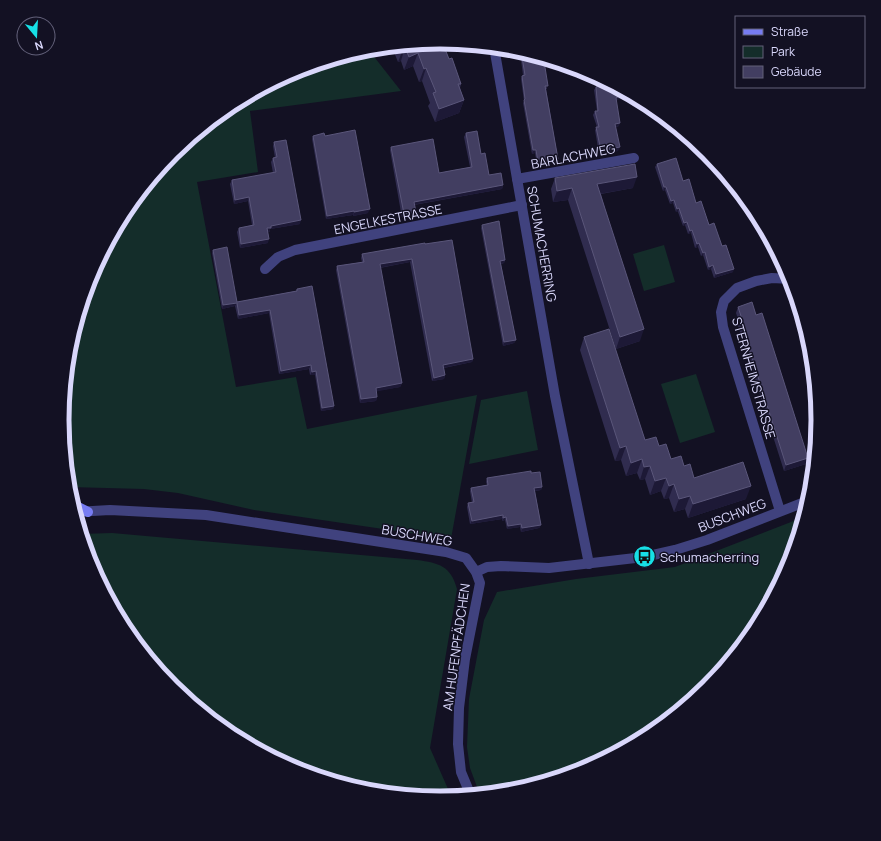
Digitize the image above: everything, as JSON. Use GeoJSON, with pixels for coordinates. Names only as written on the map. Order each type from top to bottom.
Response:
{"type":"FeatureCollection","features":[{"type":"Feature","properties":{"kind":"main road"},"geometry":{"type":"LineString","coordinates":[[80,508],[88,512]]}},
{"type":"Feature","properties":{"kind":"main road"},"geometry":{"type":"LineString","coordinates":[[81,514],[88,512]]}},
{"type":"Feature","properties":{"kind":"street","name":"SCHUMACHERRING"},"geometry":{"type":"LineString","coordinates":[[495,53],[555,396],[589,564]]}},
{"type":"Feature","properties":{"kind":"street","name":"BARLACHWEG"},"geometry":{"type":"LineString","coordinates":[[517,179],[634,158]]}},
{"type":"Feature","properties":{"kind":"street","name":"ENGELKESTRASSE"},"geometry":{"type":"LineString","coordinates":[[265,269],[278,257],[296,250],[522,205]]}},
{"type":"Feature","properties":{"kind":"street","name":"STERNHEIMSTRASSE"},"geometry":{"type":"LineString","coordinates":[[780,511],[725,331],[721,312],[724,301],[737,288],[756,281],[772,278],[784,279]]}},
{"type":"Feature","properties":{"kind":"street","name":"BUSCHWEG"},"geometry":{"type":"LineString","coordinates":[[81,512],[110,510],[206,515],[288,527],[446,552],[466,558],[476,572],[487,567],[501,566],[549,568],[644,557],[675,550],[707,540],[803,503]]}},
{"type":"Feature","properties":{"kind":"street","name":"AM HUFENPFÄDCHEN"},"geometry":{"type":"LineString","coordinates":[[469,791],[461,772],[458,744],[459,708],[464,659],[480,583],[476,572]]}},
{"type":"Feature","properties":{"kind":"green space"},"geometry":{"type":"Polygon","coordinates":[[[373,55],[401,91],[250,111],[258,172],[197,182],[236,387],[296,377],[307,429],[477,395],[451,539],[254,510],[178,493],[144,489],[75,487],[72,469],[69,420],[72,372],[82,324],[97,278],[107,256],[132,214],[146,194],[178,158],[214,126],[255,99],[298,77],[344,62],[373,55]]]}},
{"type":"Feature","properties":{"kind":"green space"},"geometry":{"type":"Polygon","coordinates":[[[664,245],[675,282],[644,291],[633,254],[664,245]]]}},
{"type":"Feature","properties":{"kind":"green space"},"geometry":{"type":"Polygon","coordinates":[[[696,374],[715,432],[680,443],[661,384],[696,374]]]}},
{"type":"Feature","properties":{"kind":"green space"},"geometry":{"type":"Polygon","coordinates":[[[527,391],[538,450],[469,464],[481,400],[527,391]]]}},
{"type":"Feature","properties":{"kind":"green space"},"geometry":{"type":"Polygon","coordinates":[[[799,518],[784,563],[762,606],[735,647],[720,665],[685,700],[647,729],[605,754],[583,764],[513,785],[478,790],[470,768],[467,747],[469,699],[484,620],[497,592],[576,579],[675,567],[799,518]]]}},
{"type":"Feature","properties":{"kind":"green space"},"geometry":{"type":"Polygon","coordinates":[[[112,533],[417,560],[438,564],[443,567],[451,575],[457,589],[430,748],[449,792],[392,789],[368,785],[321,772],[276,754],[234,729],[214,715],[178,683],[146,647],[132,627],[107,585],[97,563],[87,534],[112,533]]]}},
{"type":"Feature","properties":{"kind":"building"},"geometry":{"type":"Polygon","coordinates":[[[445,49],[449,59],[452,58],[461,84],[458,84],[464,100],[439,109],[433,93],[436,92],[426,68],[424,69],[418,53],[409,57],[407,51],[445,49]]]}},
{"type":"Feature","properties":{"kind":"building"},"geometry":{"type":"Polygon","coordinates":[[[522,58],[545,64],[548,86],[545,86],[558,159],[538,162],[536,150],[533,150],[524,100],[522,76],[525,75],[522,58]]]}},
{"type":"Feature","properties":{"kind":"building"},"geometry":{"type":"Polygon","coordinates":[[[599,84],[620,96],[616,98],[620,123],[615,124],[620,147],[601,151],[596,127],[599,127],[595,111],[598,111],[596,87],[599,86],[599,84]]]}},
{"type":"Feature","properties":{"kind":"building"},"geometry":{"type":"Polygon","coordinates":[[[355,130],[370,209],[327,216],[313,136],[324,133],[325,136],[355,130]]]}},
{"type":"Feature","properties":{"kind":"building"},"geometry":{"type":"Polygon","coordinates":[[[477,131],[481,154],[485,153],[489,175],[501,173],[503,185],[414,202],[416,212],[404,214],[391,147],[433,139],[439,173],[472,167],[466,133],[477,131]]]}},
{"type":"Feature","properties":{"kind":"building"},"geometry":{"type":"Polygon","coordinates":[[[286,140],[301,220],[267,228],[269,239],[241,244],[239,228],[254,225],[249,197],[235,200],[232,180],[276,172],[273,158],[277,157],[274,142],[286,140]]]}},
{"type":"Feature","properties":{"kind":"building"},"geometry":{"type":"Polygon","coordinates":[[[676,158],[683,181],[689,179],[696,203],[701,201],[709,225],[714,223],[722,246],[726,245],[734,269],[716,274],[713,265],[709,267],[705,252],[703,253],[699,243],[697,244],[692,230],[690,231],[687,222],[684,223],[679,208],[677,209],[674,200],[671,201],[666,187],[664,187],[657,164],[676,158]]]}},
{"type":"Feature","properties":{"kind":"building"},"geometry":{"type":"Polygon","coordinates":[[[635,164],[637,177],[597,184],[644,329],[620,337],[572,188],[557,191],[555,178],[635,164]]]}},
{"type":"Feature","properties":{"kind":"building"},"geometry":{"type":"Polygon","coordinates":[[[499,221],[505,260],[500,261],[516,340],[504,342],[482,225],[499,221]]]}},
{"type":"Feature","properties":{"kind":"building"},"geometry":{"type":"Polygon","coordinates":[[[452,240],[473,359],[443,365],[445,375],[434,378],[412,259],[380,264],[402,383],[376,388],[377,397],[361,399],[337,266],[364,262],[362,254],[452,240]]]}},
{"type":"Feature","properties":{"kind":"building"},"geometry":{"type":"Polygon","coordinates":[[[227,247],[237,302],[297,291],[297,289],[312,286],[334,406],[322,408],[316,371],[312,372],[311,365],[281,371],[270,310],[239,315],[237,303],[223,305],[213,250],[227,247]]]}},
{"type":"Feature","properties":{"kind":"building"},"geometry":{"type":"Polygon","coordinates":[[[752,302],[756,315],[762,313],[808,458],[786,465],[740,320],[742,319],[738,307],[752,302]]]}},
{"type":"Feature","properties":{"kind":"building"},"geometry":{"type":"Polygon","coordinates":[[[609,329],[645,440],[656,437],[659,446],[666,444],[671,459],[681,456],[684,466],[690,464],[694,478],[743,462],[751,486],[693,504],[690,496],[679,499],[674,484],[669,486],[666,478],[655,481],[650,466],[644,467],[642,459],[631,463],[626,446],[620,448],[584,337],[609,329]]]}},
{"type":"Feature","properties":{"kind":"building"},"geometry":{"type":"Polygon","coordinates":[[[531,471],[531,473],[540,472],[542,487],[534,488],[541,525],[522,528],[521,524],[508,526],[506,517],[503,518],[503,515],[472,521],[468,503],[474,502],[471,488],[488,485],[487,478],[531,471]]]}},
{"type":"Feature","properties":{"kind":"place","name":"Schumacherring"},"geometry":{"type":"Point","coordinates":[644,557]}}]}
